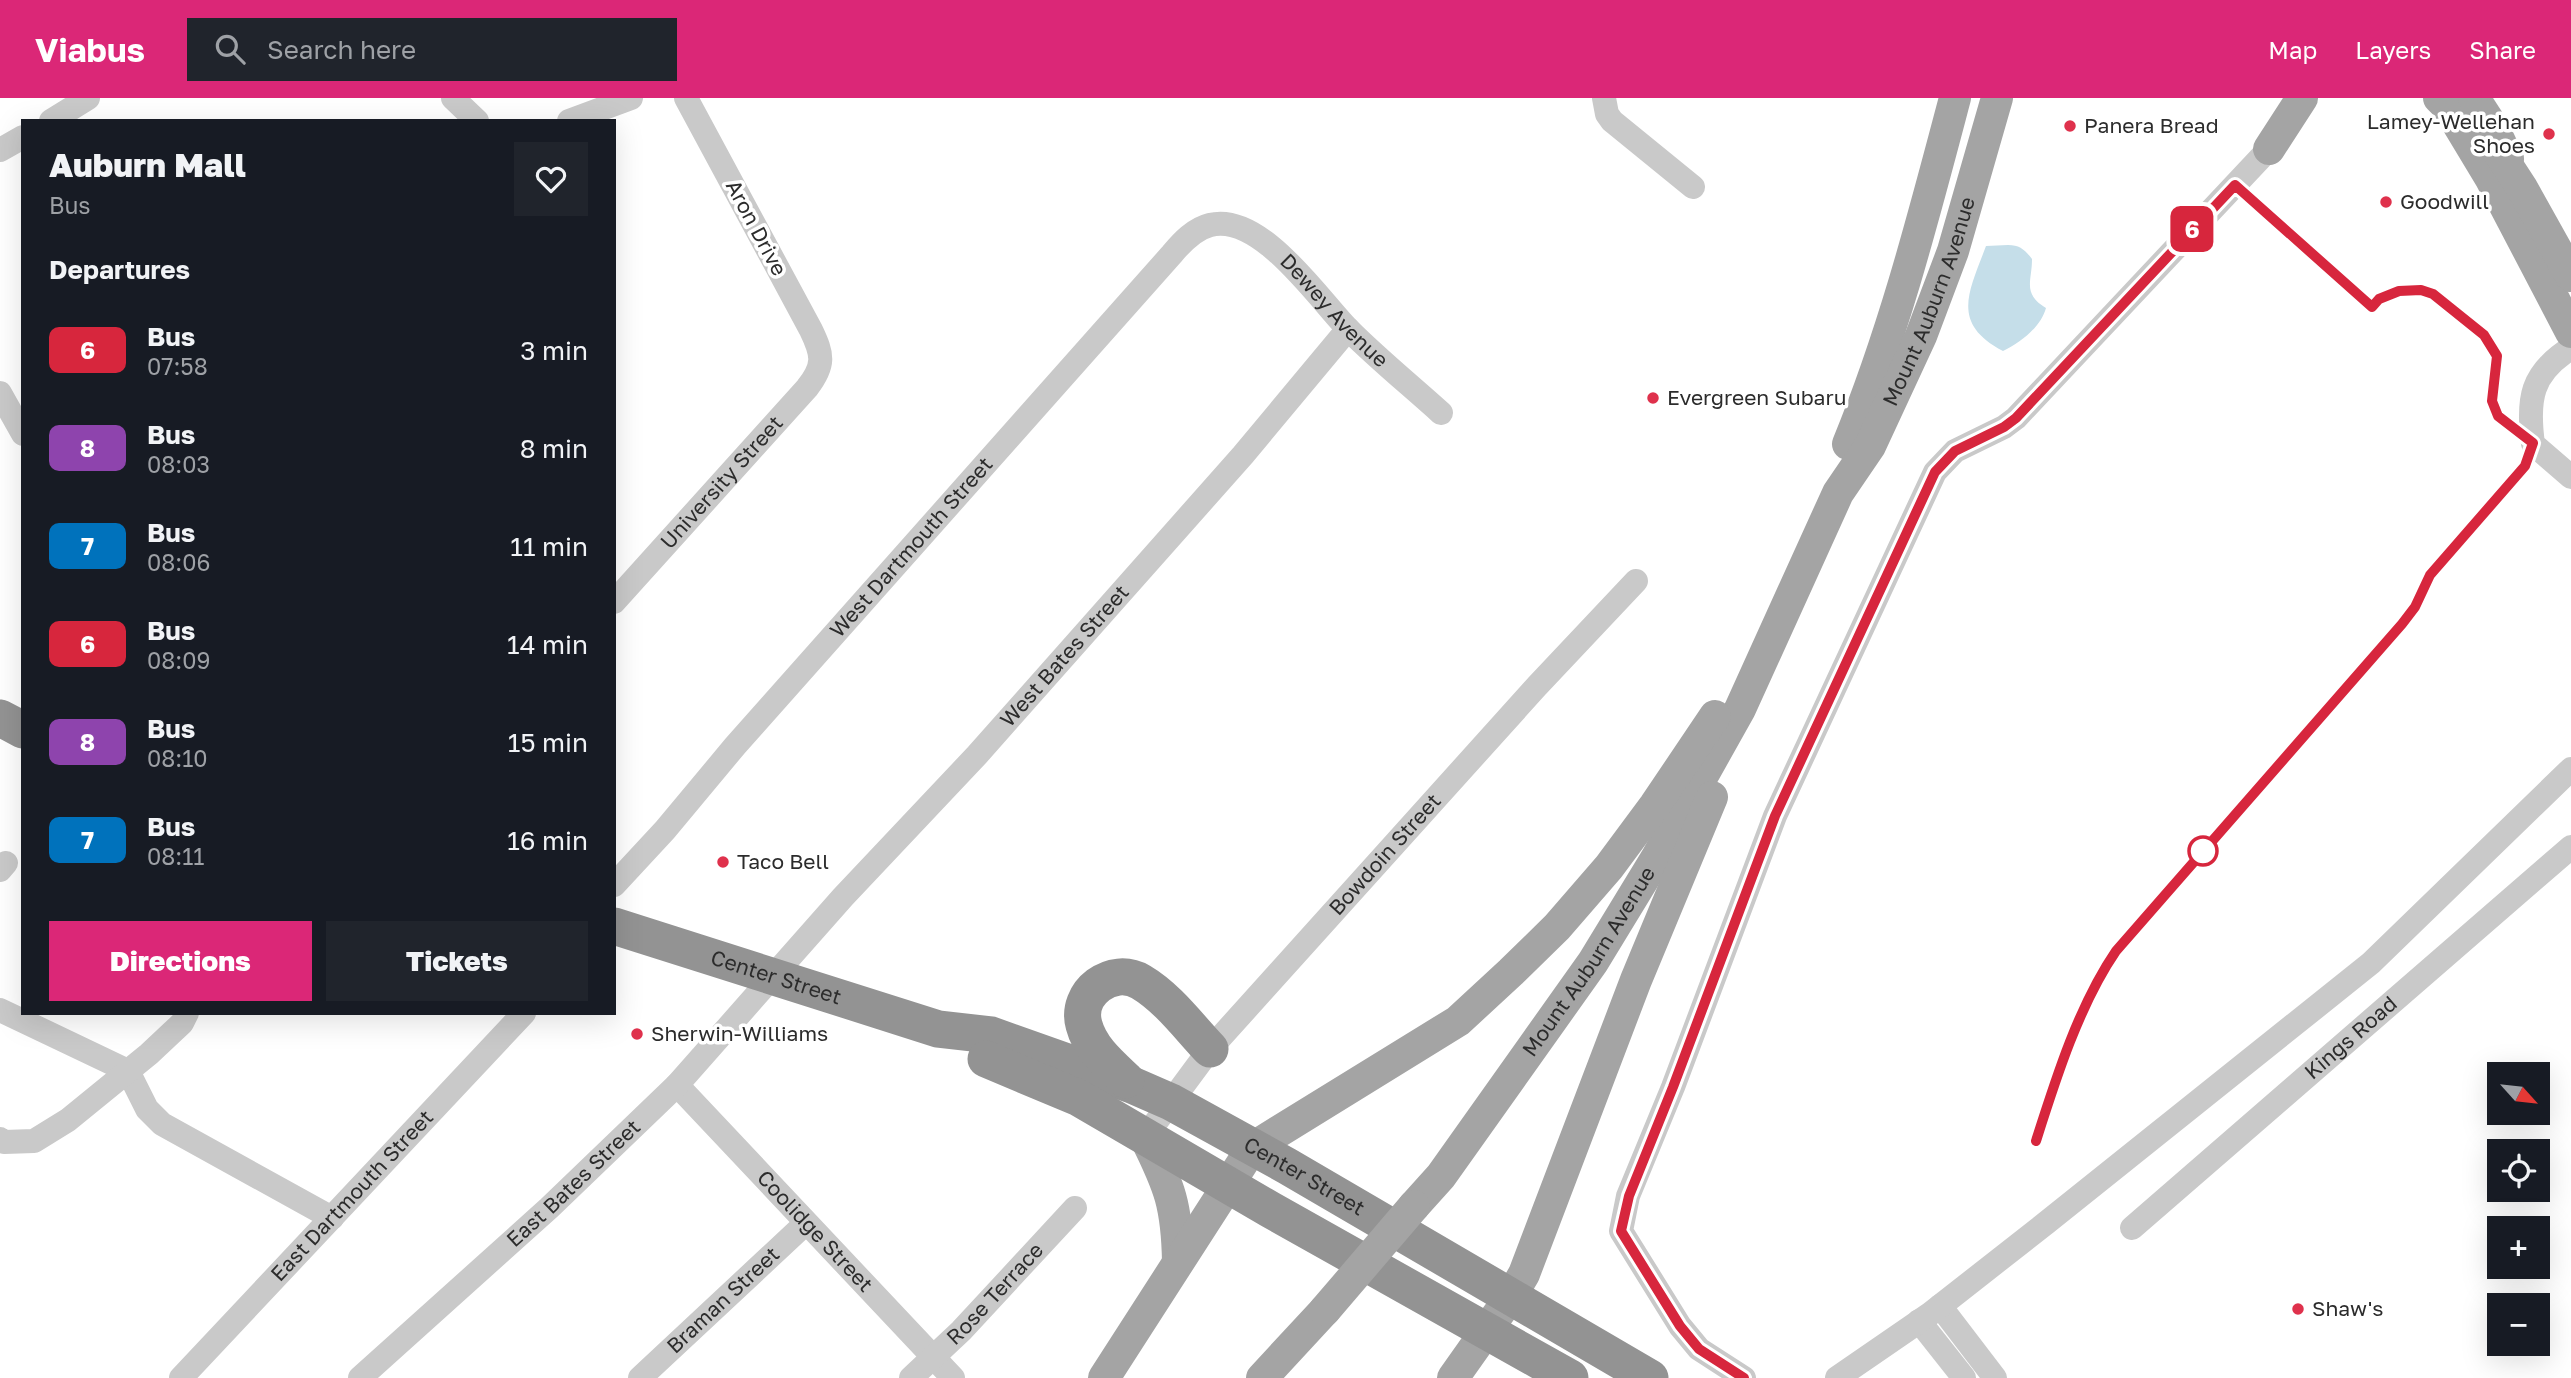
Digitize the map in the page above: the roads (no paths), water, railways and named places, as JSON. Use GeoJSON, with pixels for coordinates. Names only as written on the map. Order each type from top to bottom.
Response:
{"type":"FeatureCollection","features":[{"type":"Feature","properties":{"kind":"highway"},"geometry":{"type":"LineString","coordinates":[[0,718],[21,729]]}},
{"type":"Feature","properties":{"kind":"highway","name":"Center Street"},"geometry":{"type":"LineString","coordinates":[[616,927],[938,1029],[990,1035],[1132,1085],[1171,1102],[1650,1378]]}},
{"type":"Feature","properties":{"kind":"highway"},"geometry":{"type":"LineString","coordinates":[[1132,1085],[1090,1042],[1083,1024],[1083,1010],[1088,995],[1100,983],[1115,977],[1129,977],[1141,982],[1164,1000],[1210,1049]]}},
{"type":"Feature","properties":{"kind":"highway","name":"Center Street"},"geometry":{"type":"LineString","coordinates":[[938,1029],[979,1057],[1079,1098],[1570,1378]]}},
{"type":"Feature","properties":{"kind":"main road","name":"Mount Auburn Avenue"},"geometry":{"type":"LineString","coordinates":[[1838,493],[1844,455],[1867,399],[1894,318],[1955,98]]}},
{"type":"Feature","properties":{"kind":"main road","name":"Mount Auburn Avenue"},"geometry":{"type":"LineString","coordinates":[[1262,1378],[1325,1310],[1457,1154],[1593,962],[1707,769],[1740,709],[1838,493],[1870,446],[1920,336],[1952,251],[1997,98]]}},
{"type":"Feature","properties":{"kind":"main road"},"geometry":{"type":"LineString","coordinates":[[2439,98],[2447,106],[2491,179],[2571,332]]}},
{"type":"Feature","properties":{"kind":"main road"},"geometry":{"type":"LineString","coordinates":[[2461,98],[2522,188]]}},
{"type":"Feature","properties":{"kind":"main road"},"geometry":{"type":"LineString","coordinates":[[2474,98],[2494,129],[2522,188],[2571,276]]}},
{"type":"Feature","properties":{"kind":"main road"},"geometry":{"type":"LineString","coordinates":[[2269,149],[2312,100]]}},
{"type":"Feature","properties":{"kind":"main road"},"geometry":{"type":"LineString","coordinates":[[1104,1378],[1252,1148],[1458,1021],[1557,927],[1609,866],[1655,805],[1699,741],[1799,582]]}},
{"type":"Feature","properties":{"kind":"main road"},"geometry":{"type":"LineString","coordinates":[[1453,1378],[1524,1274],[1583,1114],[1692,842],[1748,720],[1799,582]]}},
{"type":"Feature","properties":{"kind":"main road"},"geometry":{"type":"LineString","coordinates":[[1145,1137],[1170,1189],[1177,1225],[1178,1262]]}},
{"type":"Feature","properties":{"kind":"main road"},"geometry":{"type":"LineString","coordinates":[[1453,1378],[1487,1358],[1503,1353],[1530,1356]]}},
{"type":"Feature","properties":{"kind":"street"},"geometry":{"type":"LineString","coordinates":[[58,119],[88,98]]}},
{"type":"Feature","properties":{"kind":"street"},"geometry":{"type":"LineString","coordinates":[[453,98],[475,119]]}},
{"type":"Feature","properties":{"kind":"street"},"geometry":{"type":"LineString","coordinates":[[574,119],[631,98]]}},
{"type":"Feature","properties":{"kind":"street","name":"Aron Drive"},"geometry":{"type":"LineString","coordinates":[[686,98],[811,330],[821,352],[821,359]]}},
{"type":"Feature","properties":{"kind":"street"},"geometry":{"type":"LineString","coordinates":[[1604,98],[1607,114],[1612,121],[1693,187]]}},
{"type":"Feature","properties":{"kind":"street"},"geometry":{"type":"LineString","coordinates":[[0,150],[21,138]]}},
{"type":"Feature","properties":{"kind":"street"},"geometry":{"type":"LineString","coordinates":[[1744,1378],[1699,1349],[1680,1326],[1621,1231],[1629,1196],[1775,816],[1935,472],[1955,451],[2004,427],[2016,418],[2269,149]]}},
{"type":"Feature","properties":{"kind":"street","name":"Dewey Avenue"},"geometry":{"type":"LineString","coordinates":[[1218,224],[1239,227],[1249,232],[1281,256],[1324,298],[1348,329],[1441,412]]}},
{"type":"Feature","properties":{"kind":"street","name":"West Dartmouth Street"},"geometry":{"type":"LineString","coordinates":[[616,883],[1172,254],[1200,229],[1218,224]]}},
{"type":"Feature","properties":{"kind":"street","name":"West Bates Street"},"geometry":{"type":"LineString","coordinates":[[775,976],[843,897],[994,735],[1243,455],[1348,329]]}},
{"type":"Feature","properties":{"kind":"street"},"geometry":{"type":"LineString","coordinates":[[2571,348],[2556,357],[2536,381],[2529,414],[2533,443],[2571,477]]}},
{"type":"Feature","properties":{"kind":"street","name":"University Street"},"geometry":{"type":"LineString","coordinates":[[616,600],[807,388],[818,373],[821,359]]}},
{"type":"Feature","properties":{"kind":"street"},"geometry":{"type":"LineString","coordinates":[[0,393],[21,430]]}},
{"type":"Feature","properties":{"kind":"street","name":"Bowdoin Street"},"geometry":{"type":"LineString","coordinates":[[1145,1137],[1210,1049],[1537,686],[1636,581]]}},
{"type":"Feature","properties":{"kind":"street"},"geometry":{"type":"LineString","coordinates":[[1837,1378],[1940,1306],[2371,963],[2571,769]]}},
{"type":"Feature","properties":{"kind":"street","name":"Kings Road"},"geometry":{"type":"LineString","coordinates":[[2132,1228],[2571,847]]}},
{"type":"Feature","properties":{"kind":"street","name":"East Bates Street"},"geometry":{"type":"LineString","coordinates":[[360,1378],[549,1208],[677,1085],[775,976]]}},
{"type":"Feature","properties":{"kind":"street"},"geometry":{"type":"LineString","coordinates":[[0,1010],[128,1071],[147,1109],[162,1124],[332,1218]]}},
{"type":"Feature","properties":{"kind":"street"},"geometry":{"type":"LineString","coordinates":[[0,1139],[4,1142],[34,1141],[68,1120],[182,1023],[186,1015]]}},
{"type":"Feature","properties":{"kind":"street","name":"East Dartmouth Street"},"geometry":{"type":"LineString","coordinates":[[181,1378],[522,1015]]}},
{"type":"Feature","properties":{"kind":"street","name":"Coolidge Street"},"geometry":{"type":"LineString","coordinates":[[677,1085],[953,1378]]}},
{"type":"Feature","properties":{"kind":"street","name":"Rose Terrace"},"geometry":{"type":"LineString","coordinates":[[911,1378],[961,1331],[1075,1208]]}},
{"type":"Feature","properties":{"kind":"street","name":"Braman Street"},"geometry":{"type":"LineString","coordinates":[[640,1378],[806,1223]]}},
{"type":"Feature","properties":{"kind":"street"},"geometry":{"type":"LineString","coordinates":[[1940,1306],[1995,1378]]}},
{"type":"Feature","properties":{"kind":"street"},"geometry":{"type":"LineString","coordinates":[[1919,1321],[1965,1378]]}},
{"type":"Feature","properties":{"kind":"water"},"geometry":{"type":"Polygon","coordinates":[[[2008,245],[2022,249],[2032,259],[2031,292],[2046,308],[2040,322],[2029,334],[2003,351],[1986,340],[1976,329],[1970,318],[1968,305],[1974,278],[1986,246],[2008,245]]]}},
{"type":"Feature","properties":{"kind":"place","name":"Panera Bread"},"geometry":{"type":"Point","coordinates":[2070,126]}},
{"type":"Feature","properties":{"kind":"place","name":"Lamey-Wellehan Shoes"},"geometry":{"type":"Point","coordinates":[2549,134]}},
{"type":"Feature","properties":{"kind":"place","name":"Goodwill"},"geometry":{"type":"Point","coordinates":[2386,202]}},
{"type":"Feature","properties":{"kind":"place","name":"Evergreen Subaru"},"geometry":{"type":"Point","coordinates":[1653,398]}},
{"type":"Feature","properties":{"kind":"place","name":"Taco Bell"},"geometry":{"type":"Point","coordinates":[723,862]}},
{"type":"Feature","properties":{"kind":"place","name":"Sherwin-Williams"},"geometry":{"type":"Point","coordinates":[637,1034]}},
{"type":"Feature","properties":{"kind":"place","name":"Shaw's"},"geometry":{"type":"Point","coordinates":[2298,1309]}}]}
